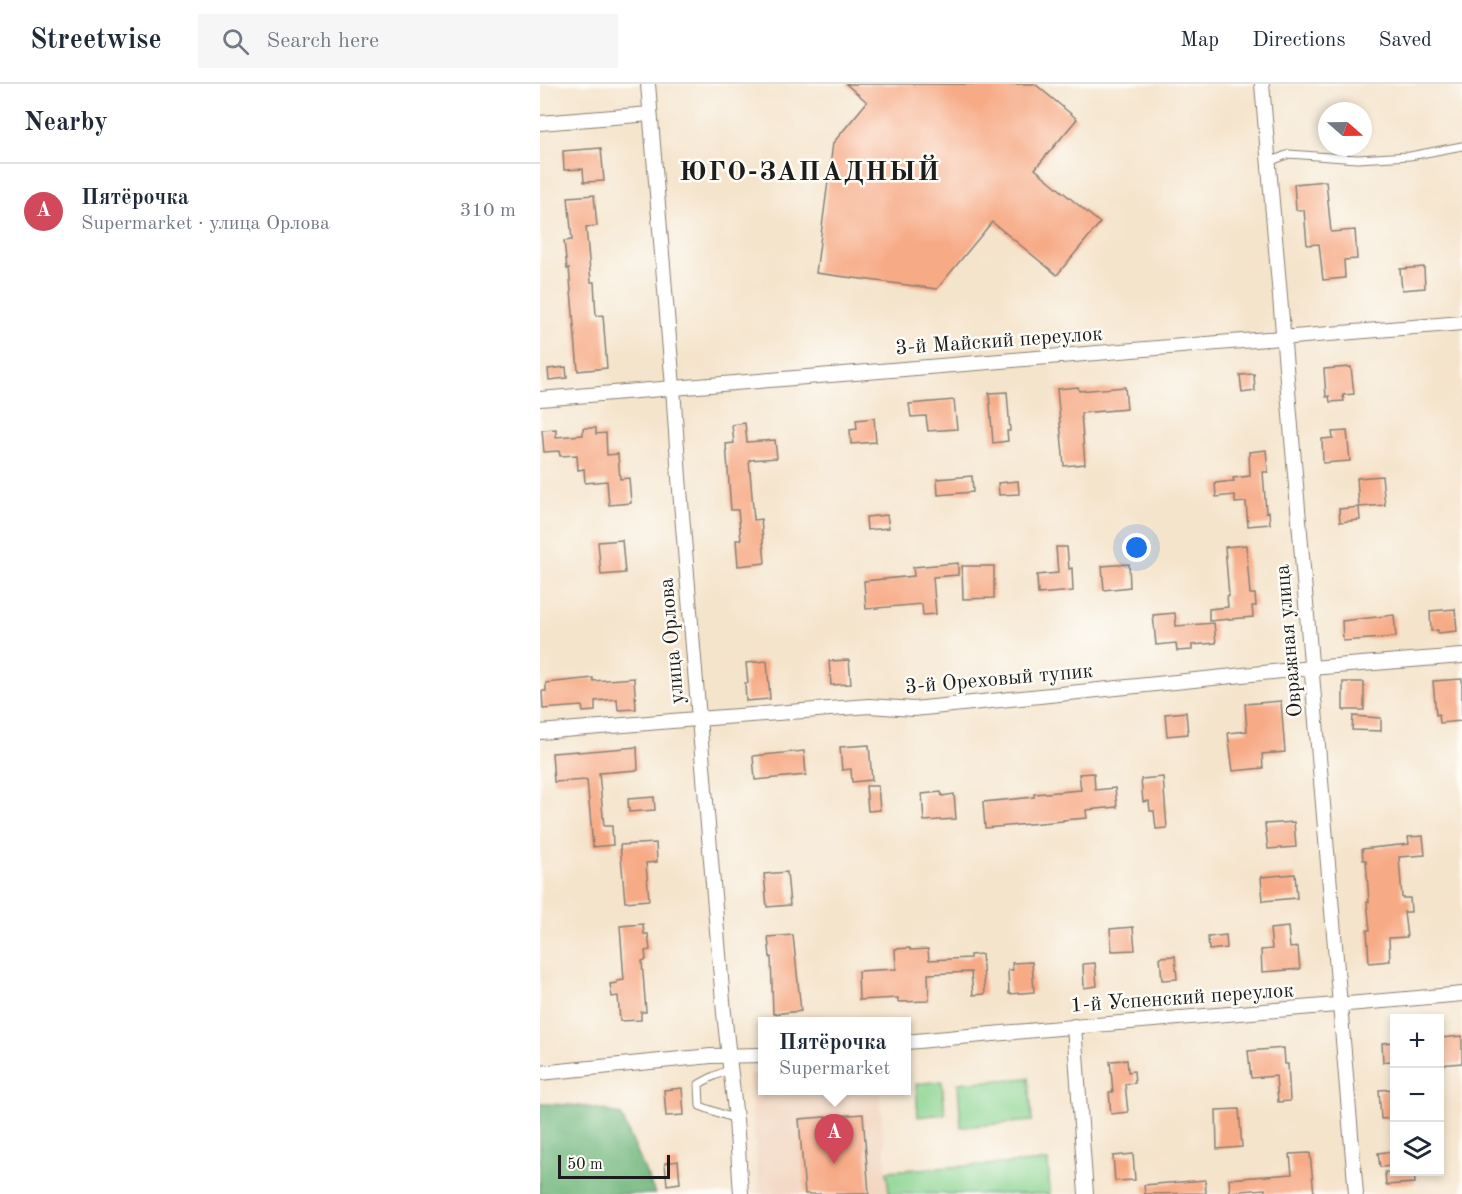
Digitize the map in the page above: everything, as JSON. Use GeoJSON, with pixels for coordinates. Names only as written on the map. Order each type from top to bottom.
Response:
{"type":"FeatureCollection","features":[{"type":"Feature","properties":{"kind":"street","name":"улица Орлова"},"geometry":{"type":"LineString","coordinates":[[648,84],[699,720],[741,1194]]}},
{"type":"Feature","properties":{"kind":"street","name":"Овражная улица"},"geometry":{"type":"LineString","coordinates":[[1262,84],[1356,1194]]}},
{"type":"Feature","properties":{"kind":"street"},"geometry":{"type":"LineString","coordinates":[[540,123],[650,114]]}},
{"type":"Feature","properties":{"kind":"street","name":"3-й Майский переулок"},"geometry":{"type":"LineString","coordinates":[[540,399],[1462,323]]}},
{"type":"Feature","properties":{"kind":"street","name":"3-й Ореховый тупик"},"geometry":{"type":"LineString","coordinates":[[540,732],[869,706],[914,709],[1311,668],[1462,656]]}},
{"type":"Feature","properties":{"kind":"street","name":"1-й Успенский переулок"},"geometry":{"type":"LineString","coordinates":[[911,1042],[1462,994]]}},
{"type":"Feature","properties":{"kind":"street"},"geometry":{"type":"LineString","coordinates":[[1074,1026],[1086,1194]]}},
{"type":"Feature","properties":{"kind":"street"},"geometry":{"type":"LineString","coordinates":[[540,1073],[711,1056],[730,1063],[758,1056]]}},
{"type":"Feature","properties":{"kind":"lane"},"geometry":{"type":"LineString","coordinates":[[1269,162],[1289,154],[1357,159],[1410,156],[1462,146]]}},
{"type":"Feature","properties":{"kind":"lane"},"geometry":{"type":"LineString","coordinates":[[730,1063],[699,1084],[700,1106],[736,1119]]}},
{"type":"Feature","properties":{"kind":"shaded area"},"geometry":{"type":"Polygon","coordinates":[[[749,1074],[758,1074],[758,1095],[879,1095],[889,1194],[759,1194],[749,1074]]]}},
{"type":"Feature","properties":{"kind":"green space"},"geometry":{"type":"Polygon","coordinates":[[[1029,1078],[1032,1121],[961,1127],[958,1083],[1029,1078]]]}},
{"type":"Feature","properties":{"kind":"green space"},"geometry":{"type":"Polygon","coordinates":[[[942,1081],[945,1114],[918,1117],[916,1084],[942,1081]]]}},
{"type":"Feature","properties":{"kind":"green space"},"geometry":{"type":"Polygon","coordinates":[[[540,1104],[581,1106],[621,1115],[655,1194],[540,1194],[540,1104]]]}},
{"type":"Feature","properties":{"kind":"green space"},"geometry":{"type":"Polygon","coordinates":[[[1048,1161],[1050,1194],[889,1194],[887,1171],[1048,1161]]]}},
{"type":"Feature","properties":{"kind":"building"},"geometry":{"type":"Polygon","coordinates":[[[846,84],[1035,84],[1077,119],[1035,169],[1100,223],[1057,275],[992,222],[937,289],[816,273],[833,143],[867,102],[846,84]]]}},
{"type":"Feature","properties":{"kind":"building"},"geometry":{"type":"Polygon","coordinates":[[[601,148],[604,181],[584,182],[583,169],[564,170],[563,151],[601,148]]]}},
{"type":"Feature","properties":{"kind":"building"},"geometry":{"type":"Polygon","coordinates":[[[1326,181],[1331,232],[1355,230],[1357,259],[1344,260],[1345,278],[1323,280],[1319,244],[1307,245],[1304,210],[1296,210],[1294,184],[1326,181]]]}},
{"type":"Feature","properties":{"kind":"building"},"geometry":{"type":"Polygon","coordinates":[[[594,195],[597,226],[586,227],[591,282],[594,282],[596,316],[603,315],[607,368],[578,371],[569,268],[567,269],[564,241],[572,240],[568,197],[594,195]]]}},
{"type":"Feature","properties":{"kind":"building"},"geometry":{"type":"Polygon","coordinates":[[[1424,267],[1425,288],[1402,290],[1400,269],[1424,267]]]}},
{"type":"Feature","properties":{"kind":"building"},"geometry":{"type":"Polygon","coordinates":[[[566,367],[567,378],[549,380],[548,369],[566,367]]]}},
{"type":"Feature","properties":{"kind":"building"},"geometry":{"type":"Polygon","coordinates":[[[1351,367],[1354,394],[1343,395],[1344,401],[1330,402],[1329,396],[1326,397],[1324,369],[1351,367]]]}},
{"type":"Feature","properties":{"kind":"building"},"geometry":{"type":"Polygon","coordinates":[[[1254,374],[1255,391],[1242,393],[1240,375],[1254,374]]]}},
{"type":"Feature","properties":{"kind":"building"},"geometry":{"type":"Polygon","coordinates":[[[1078,387],[1079,391],[1125,387],[1127,409],[1081,413],[1085,464],[1064,466],[1057,389],[1078,387]]]}},
{"type":"Feature","properties":{"kind":"building"},"geometry":{"type":"Polygon","coordinates":[[[1007,392],[1010,431],[1007,431],[1008,441],[993,443],[989,393],[1007,392]]]}},
{"type":"Feature","properties":{"kind":"building"},"geometry":{"type":"Polygon","coordinates":[[[954,400],[957,429],[928,431],[926,416],[911,417],[909,404],[954,400]]]}},
{"type":"Feature","properties":{"kind":"building"},"geometry":{"type":"Polygon","coordinates":[[[874,418],[876,442],[851,444],[850,430],[857,429],[856,420],[874,418]]]}},
{"type":"Feature","properties":{"kind":"building"},"geometry":{"type":"Polygon","coordinates":[[[745,423],[747,442],[775,440],[777,458],[749,460],[754,520],[761,519],[765,563],[738,566],[736,540],[741,540],[738,510],[731,510],[726,444],[734,443],[732,425],[745,423]]]}},
{"type":"Feature","properties":{"kind":"building"},"geometry":{"type":"Polygon","coordinates":[[[583,428],[596,428],[596,434],[606,433],[607,455],[618,454],[620,479],[629,478],[631,503],[609,505],[607,481],[585,483],[584,469],[578,470],[577,455],[560,456],[559,451],[544,452],[542,430],[556,429],[556,437],[583,435],[583,428]]]}},
{"type":"Feature","properties":{"kind":"building"},"geometry":{"type":"Polygon","coordinates":[[[1347,431],[1350,461],[1323,463],[1322,439],[1333,438],[1332,432],[1347,431]]]}},
{"type":"Feature","properties":{"kind":"building"},"geometry":{"type":"Polygon","coordinates":[[[1266,450],[1268,472],[1263,472],[1266,512],[1269,511],[1270,524],[1248,526],[1246,502],[1235,503],[1235,495],[1216,497],[1215,483],[1250,476],[1249,452],[1266,450]]]}},
{"type":"Feature","properties":{"kind":"building"},"geometry":{"type":"Polygon","coordinates":[[[972,476],[973,492],[938,495],[937,479],[972,476]]]}},
{"type":"Feature","properties":{"kind":"building"},"geometry":{"type":"Polygon","coordinates":[[[1382,476],[1385,505],[1359,507],[1357,478],[1382,476]]]}},
{"type":"Feature","properties":{"kind":"building"},"geometry":{"type":"Polygon","coordinates":[[[1018,481],[1019,494],[999,495],[998,483],[1018,481]]]}},
{"type":"Feature","properties":{"kind":"building"},"geometry":{"type":"Polygon","coordinates":[[[1359,507],[1360,520],[1340,522],[1339,509],[1359,507]]]}},
{"type":"Feature","properties":{"kind":"building"},"geometry":{"type":"Polygon","coordinates":[[[887,515],[889,528],[867,530],[866,517],[887,515]]]}},
{"type":"Feature","properties":{"kind":"building"},"geometry":{"type":"Polygon","coordinates":[[[622,540],[625,573],[601,575],[598,542],[622,540]]]}},
{"type":"Feature","properties":{"kind":"building"},"geometry":{"type":"Polygon","coordinates":[[[1246,545],[1250,594],[1255,594],[1256,606],[1252,606],[1253,617],[1209,621],[1209,609],[1228,607],[1225,547],[1246,545]]]}},
{"type":"Feature","properties":{"kind":"building"},"geometry":{"type":"Polygon","coordinates":[[[1056,547],[1067,547],[1069,569],[1072,568],[1073,591],[1038,594],[1037,575],[1058,573],[1056,547]]]}},
{"type":"Feature","properties":{"kind":"building"},"geometry":{"type":"Polygon","coordinates":[[[958,563],[958,575],[933,577],[936,614],[923,615],[922,604],[866,609],[864,581],[914,576],[913,567],[958,563]]]}},
{"type":"Feature","properties":{"kind":"building"},"geometry":{"type":"Polygon","coordinates":[[[1129,564],[1130,587],[1104,590],[1102,566],[1129,564]]]}},
{"type":"Feature","properties":{"kind":"building"},"geometry":{"type":"Polygon","coordinates":[[[962,566],[994,566],[994,598],[963,599],[962,566]]]}},
{"type":"Feature","properties":{"kind":"building"},"geometry":{"type":"Polygon","coordinates":[[[1455,609],[1457,631],[1438,633],[1438,630],[1431,631],[1430,611],[1455,609]]]}},
{"type":"Feature","properties":{"kind":"building"},"geometry":{"type":"Polygon","coordinates":[[[1175,613],[1176,626],[1214,623],[1216,643],[1192,645],[1192,650],[1177,651],[1176,643],[1156,645],[1153,615],[1175,613]]]}},
{"type":"Feature","properties":{"kind":"building"},"geometry":{"type":"Polygon","coordinates":[[[1394,615],[1396,637],[1343,641],[1342,621],[1394,615]]]}},
{"type":"Feature","properties":{"kind":"building"},"geometry":{"type":"Polygon","coordinates":[[[849,660],[851,684],[831,685],[829,661],[849,660]]]}},
{"type":"Feature","properties":{"kind":"building"},"geometry":{"type":"Polygon","coordinates":[[[767,661],[770,699],[746,701],[745,683],[748,683],[746,663],[767,661]]]}},
{"type":"Feature","properties":{"kind":"building"},"geometry":{"type":"Polygon","coordinates":[[[593,678],[593,681],[634,678],[636,709],[618,710],[617,699],[595,701],[595,711],[583,712],[582,706],[543,709],[542,691],[546,691],[546,683],[593,678]]]}},
{"type":"Feature","properties":{"kind":"building"},"geometry":{"type":"Polygon","coordinates":[[[1462,679],[1462,721],[1440,723],[1439,714],[1436,715],[1433,681],[1462,679]]]}},
{"type":"Feature","properties":{"kind":"building"},"geometry":{"type":"Polygon","coordinates":[[[1343,682],[1364,682],[1364,710],[1343,710],[1343,682]]]}},
{"type":"Feature","properties":{"kind":"building"},"geometry":{"type":"Polygon","coordinates":[[[1281,701],[1285,752],[1262,754],[1263,768],[1233,771],[1228,733],[1247,731],[1245,704],[1281,701]]]}},
{"type":"Feature","properties":{"kind":"building"},"geometry":{"type":"Polygon","coordinates":[[[1186,712],[1188,734],[1167,736],[1165,714],[1186,712]]]}},
{"type":"Feature","properties":{"kind":"building"},"geometry":{"type":"Polygon","coordinates":[[[1353,716],[1381,718],[1381,731],[1352,730],[1353,716]]]}},
{"type":"Feature","properties":{"kind":"building"},"geometry":{"type":"Polygon","coordinates":[[[869,745],[872,780],[852,782],[851,769],[842,770],[840,747],[869,745]]]}},
{"type":"Feature","properties":{"kind":"building"},"geometry":{"type":"Polygon","coordinates":[[[637,747],[638,770],[599,773],[604,826],[612,826],[613,845],[593,847],[587,780],[554,782],[552,753],[637,747]]]}},
{"type":"Feature","properties":{"kind":"building"},"geometry":{"type":"Polygon","coordinates":[[[804,751],[806,775],[755,780],[753,756],[804,751]]]}},
{"type":"Feature","properties":{"kind":"building"},"geometry":{"type":"Polygon","coordinates":[[[1094,773],[1095,790],[1115,788],[1117,807],[1086,810],[1087,818],[985,828],[983,802],[1081,790],[1079,774],[1094,773]]]}},
{"type":"Feature","properties":{"kind":"building"},"geometry":{"type":"Polygon","coordinates":[[[1163,777],[1167,828],[1156,829],[1154,811],[1150,811],[1149,801],[1143,802],[1141,779],[1163,777]]]}},
{"type":"Feature","properties":{"kind":"building"},"geometry":{"type":"Polygon","coordinates":[[[866,786],[878,786],[880,810],[868,811],[866,786]]]}},
{"type":"Feature","properties":{"kind":"building"},"geometry":{"type":"Polygon","coordinates":[[[941,792],[942,796],[954,794],[956,819],[924,821],[922,794],[941,792]]]}},
{"type":"Feature","properties":{"kind":"building"},"geometry":{"type":"Polygon","coordinates":[[[654,797],[655,810],[629,812],[628,799],[654,797]]]}},
{"type":"Feature","properties":{"kind":"building"},"geometry":{"type":"Polygon","coordinates":[[[1294,822],[1296,847],[1268,849],[1265,824],[1294,822]]]}},
{"type":"Feature","properties":{"kind":"building"},"geometry":{"type":"Polygon","coordinates":[[[1423,836],[1425,855],[1399,857],[1402,898],[1410,898],[1411,912],[1404,912],[1407,937],[1389,938],[1390,961],[1369,963],[1367,930],[1370,930],[1367,902],[1369,902],[1366,860],[1363,860],[1362,849],[1409,844],[1408,837],[1423,836]]]}},
{"type":"Feature","properties":{"kind":"building"},"geometry":{"type":"Polygon","coordinates":[[[656,843],[657,862],[646,863],[649,900],[625,902],[620,845],[656,843]]]}},
{"type":"Feature","properties":{"kind":"building"},"geometry":{"type":"Polygon","coordinates":[[[787,872],[790,905],[767,907],[764,874],[787,872]]]}},
{"type":"Feature","properties":{"kind":"building"},"geometry":{"type":"Polygon","coordinates":[[[1295,874],[1297,898],[1263,901],[1261,877],[1295,874]]]}},
{"type":"Feature","properties":{"kind":"building"},"geometry":{"type":"Polygon","coordinates":[[[643,924],[644,934],[648,934],[650,950],[645,951],[646,960],[642,961],[646,1012],[641,1012],[641,1020],[620,1021],[618,996],[612,997],[610,984],[624,980],[620,926],[643,924]]]}},
{"type":"Feature","properties":{"kind":"building"},"geometry":{"type":"Polygon","coordinates":[[[1133,927],[1135,950],[1112,951],[1110,929],[1133,927]]]}},
{"type":"Feature","properties":{"kind":"building"},"geometry":{"type":"Polygon","coordinates":[[[1288,927],[1290,948],[1298,947],[1300,969],[1262,972],[1261,950],[1272,949],[1270,929],[1288,927]]]}},
{"type":"Feature","properties":{"kind":"building"},"geometry":{"type":"Polygon","coordinates":[[[793,935],[801,1011],[773,1014],[768,937],[793,935]]]}},
{"type":"Feature","properties":{"kind":"building"},"geometry":{"type":"Polygon","coordinates":[[[1226,935],[1227,948],[1209,950],[1208,937],[1226,935]]]}},
{"type":"Feature","properties":{"kind":"building"},"geometry":{"type":"Polygon","coordinates":[[[910,948],[910,950],[928,949],[929,960],[970,958],[970,955],[982,954],[985,994],[973,995],[971,972],[928,974],[929,1001],[898,1002],[898,998],[859,1000],[858,971],[896,969],[895,949],[910,948]]]}},
{"type":"Feature","properties":{"kind":"building"},"geometry":{"type":"Polygon","coordinates":[[[1175,956],[1177,979],[1162,980],[1160,957],[1175,956]]]}},
{"type":"Feature","properties":{"kind":"building"},"geometry":{"type":"Polygon","coordinates":[[[1032,962],[1034,992],[1009,994],[1008,970],[1013,970],[1012,963],[1032,962]]]}},
{"type":"Feature","properties":{"kind":"building"},"geometry":{"type":"Polygon","coordinates":[[[1095,963],[1097,986],[1084,988],[1083,964],[1095,963]]]}},
{"type":"Feature","properties":{"kind":"building"},"geometry":{"type":"Polygon","coordinates":[[[1462,1036],[1462,1063],[1444,1065],[1444,1038],[1462,1036]]]}},
{"type":"Feature","properties":{"kind":"building"},"geometry":{"type":"Polygon","coordinates":[[[1390,1042],[1390,1061],[1383,1062],[1382,1043],[1390,1042]]]}},
{"type":"Feature","properties":{"kind":"building"},"geometry":{"type":"Polygon","coordinates":[[[1284,1048],[1285,1064],[1288,1064],[1290,1101],[1278,1102],[1276,1076],[1251,1078],[1248,1051],[1284,1048]]]}},
{"type":"Feature","properties":{"kind":"building"},"geometry":{"type":"Polygon","coordinates":[[[1127,1060],[1128,1072],[1134,1071],[1135,1083],[1125,1084],[1128,1112],[1111,1114],[1109,1092],[1113,1092],[1110,1061],[1127,1060]]]}},
{"type":"Feature","properties":{"kind":"building"},"geometry":{"type":"Polygon","coordinates":[[[682,1088],[684,1115],[666,1116],[664,1090],[682,1088]]]}},
{"type":"Feature","properties":{"kind":"building"},"geometry":{"type":"Polygon","coordinates":[[[1390,1089],[1390,1118],[1381,1119],[1379,1090],[1390,1089]]]}},
{"type":"Feature","properties":{"kind":"building"},"geometry":{"type":"Polygon","coordinates":[[[1239,1109],[1242,1147],[1217,1149],[1216,1110],[1239,1109]]]}},
{"type":"Feature","properties":{"kind":"building"},"geometry":{"type":"Polygon","coordinates":[[[863,1114],[869,1194],[805,1194],[799,1119],[863,1114]]]}},
{"type":"Feature","properties":{"kind":"building"},"geometry":{"type":"Polygon","coordinates":[[[1390,1152],[1390,1166],[1380,1167],[1378,1153],[1390,1152]]]}},
{"type":"Feature","properties":{"kind":"building"},"geometry":{"type":"Polygon","coordinates":[[[1310,1153],[1314,1194],[1265,1194],[1265,1189],[1230,1192],[1229,1179],[1292,1174],[1290,1154],[1310,1153]]]}},
{"type":"Feature","properties":{"kind":"building"},"geometry":{"type":"Polygon","coordinates":[[[1133,1154],[1135,1180],[1115,1181],[1113,1156],[1133,1154]]]}},
{"type":"Feature","properties":{"kind":"building"},"geometry":{"type":"Polygon","coordinates":[[[678,1161],[680,1183],[667,1185],[665,1163],[678,1161]]]}},
{"type":"Feature","properties":{"kind":"building"},"geometry":{"type":"Polygon","coordinates":[[[1385,1172],[1390,1172],[1390,1176],[1414,1176],[1415,1183],[1386,1185],[1385,1172]]]}},
{"type":"Feature","properties":{"kind":"building"},"geometry":{"type":"Polygon","coordinates":[[[1205,1180],[1206,1193],[1145,1194],[1144,1185],[1205,1180]]]}},
{"type":"Feature","properties":{"kind":"place","name":"Пятёрочка"},"geometry":{"type":"Point","coordinates":[834,1164]}},
{"type":"Feature","properties":{"kind":"district","name":"ЮГО-ЗАПАДНЫЙ"},"geometry":{"type":"Point","coordinates":[810,171]}}]}
